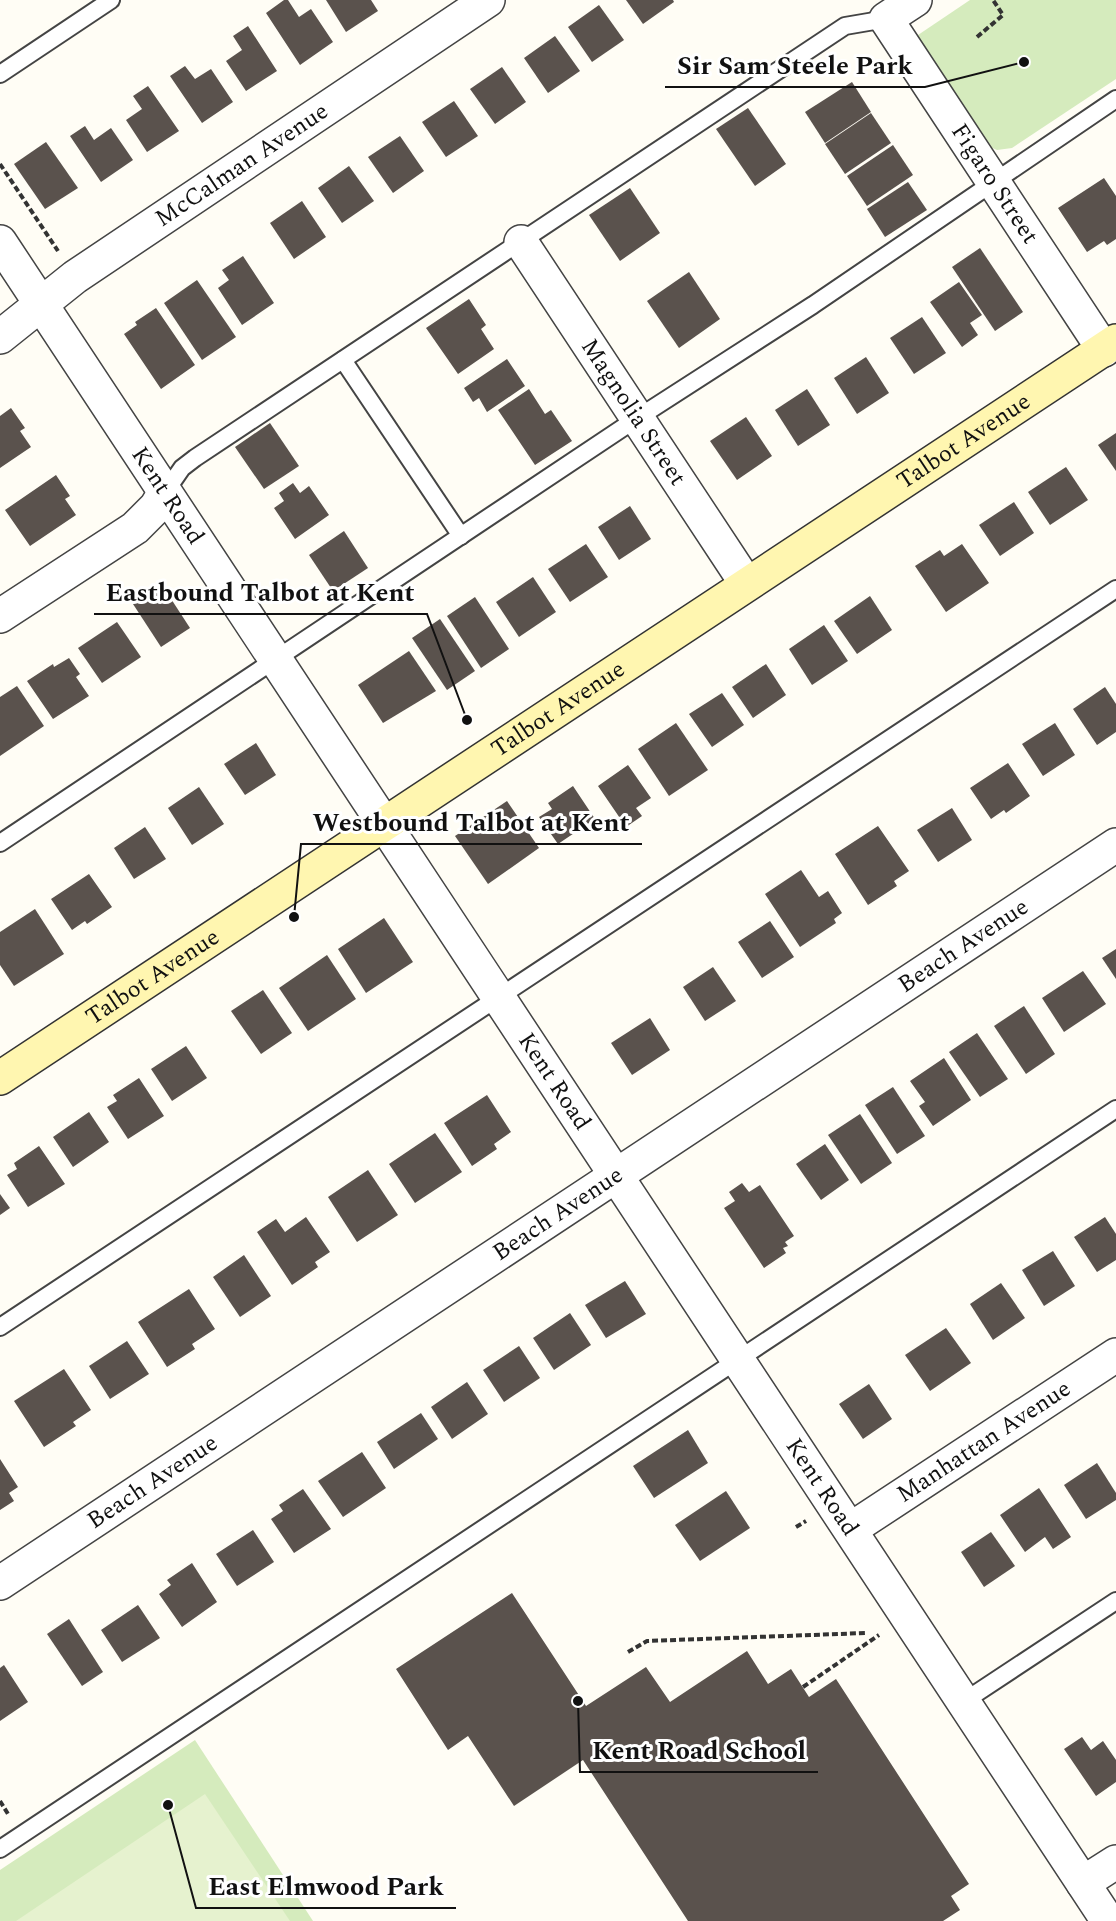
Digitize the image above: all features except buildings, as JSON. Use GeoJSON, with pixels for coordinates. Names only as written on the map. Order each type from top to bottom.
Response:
{"type":"FeatureCollection","features":[{"type":"Feature","properties":{"kind":"street","name":"McCalman Avenue"},"geometry":{"type":"LineString","coordinates":[[0,338],[75,277],[488,0]]}},
{"type":"Feature","properties":{"kind":"street"},"geometry":{"type":"LineString","coordinates":[[886,19],[915,0]]}},
{"type":"Feature","properties":{"kind":"street","name":"Figaro Street"},"geometry":{"type":"LineString","coordinates":[[886,19],[993,182],[1110,346]]}},
{"type":"Feature","properties":{"kind":"street","name":"Kent Road"},"geometry":{"type":"LineString","coordinates":[[0,242],[164,494],[851,1529],[1083,1883],[1100,1918]]}},
{"type":"Feature","properties":{"kind":"street","name":"Magnolia Street"},"geometry":{"type":"LineString","coordinates":[[521,242],[746,584]]}},
{"type":"Feature","properties":{"kind":"street","name":"Talbot Avenue"},"geometry":{"type":"LineString","coordinates":[[0,1078],[1110,346]]}},
{"type":"Feature","properties":{"kind":"street"},"geometry":{"type":"LineString","coordinates":[[0,616],[135,528],[146,519],[164,494]]}},
{"type":"Feature","properties":{"kind":"street","name":"Beach Avenue"},"geometry":{"type":"LineString","coordinates":[[0,1583],[1116,845]]}},
{"type":"Feature","properties":{"kind":"street","name":"Manhattan Avenue"},"geometry":{"type":"LineString","coordinates":[[851,1529],[1116,1355]]}},
{"type":"Feature","properties":{"kind":"street"},"geometry":{"type":"LineString","coordinates":[[1083,1883],[1116,1862]]}},
{"type":"Feature","properties":{"kind":"lane"},"geometry":{"type":"LineString","coordinates":[[0,74],[111,0]]}},
{"type":"Feature","properties":{"kind":"lane"},"geometry":{"type":"LineString","coordinates":[[164,494],[172,480],[189,463],[845,26],[886,19]]}},
{"type":"Feature","properties":{"kind":"lane"},"geometry":{"type":"LineString","coordinates":[[0,843],[636,419],[813,305],[1116,99]]}},
{"type":"Feature","properties":{"kind":"lane"},"geometry":{"type":"LineString","coordinates":[[343,360],[461,536]]}},
{"type":"Feature","properties":{"kind":"lane"},"geometry":{"type":"LineString","coordinates":[[0,1327],[1116,589]]}},
{"type":"Feature","properties":{"kind":"lane"},"geometry":{"type":"LineString","coordinates":[[0,1849],[1116,1109]]}},
{"type":"Feature","properties":{"kind":"lane"},"geometry":{"type":"LineString","coordinates":[[963,1702],[1116,1601]]}},
{"type":"Feature","properties":{"kind":"path"},"geometry":{"type":"LineString","coordinates":[[976,37],[1003,15],[993,0]]}},
{"type":"Feature","properties":{"kind":"path"},"geometry":{"type":"LineString","coordinates":[[0,164],[75,277]]}},
{"type":"Feature","properties":{"kind":"path"},"geometry":{"type":"LineString","coordinates":[[803,1687],[908,1616]]}},
{"type":"Feature","properties":{"kind":"path"},"geometry":{"type":"LineString","coordinates":[[628,1652],[647,1641],[866,1633]]}},
{"type":"Feature","properties":{"kind":"green space"},"geometry":{"type":"Polygon","coordinates":[[[970,0],[1116,0],[1116,79],[1012,148],[997,150],[988,146],[920,45],[918,35],[970,0]]]}},
{"type":"Feature","properties":{"kind":"green space"},"geometry":{"type":"Polygon","coordinates":[[[195,1740],[313,1921],[0,1921],[0,1870],[195,1740]]]}},
{"type":"Feature","properties":{"kind":"green space"},"geometry":{"type":"Polygon","coordinates":[[[205,1794],[290,1921],[16,1921],[205,1794]]]}},
{"type":"Feature","properties":{"kind":"place","name":"Sir Sam Steele Park"},"geometry":{"type":"Point","coordinates":[1024,62]}},
{"type":"Feature","properties":{"kind":"place","name":"Eastbound Talbot at Kent"},"geometry":{"type":"Point","coordinates":[467,720]}},
{"type":"Feature","properties":{"kind":"place","name":"Westbound Talbot at Kent"},"geometry":{"type":"Point","coordinates":[294,917]}},
{"type":"Feature","properties":{"kind":"place","name":"Kent Road School"},"geometry":{"type":"Point","coordinates":[578,1701]}},
{"type":"Feature","properties":{"kind":"place","name":"East Elmwood Park"},"geometry":{"type":"Point","coordinates":[168,1805]}}]}
